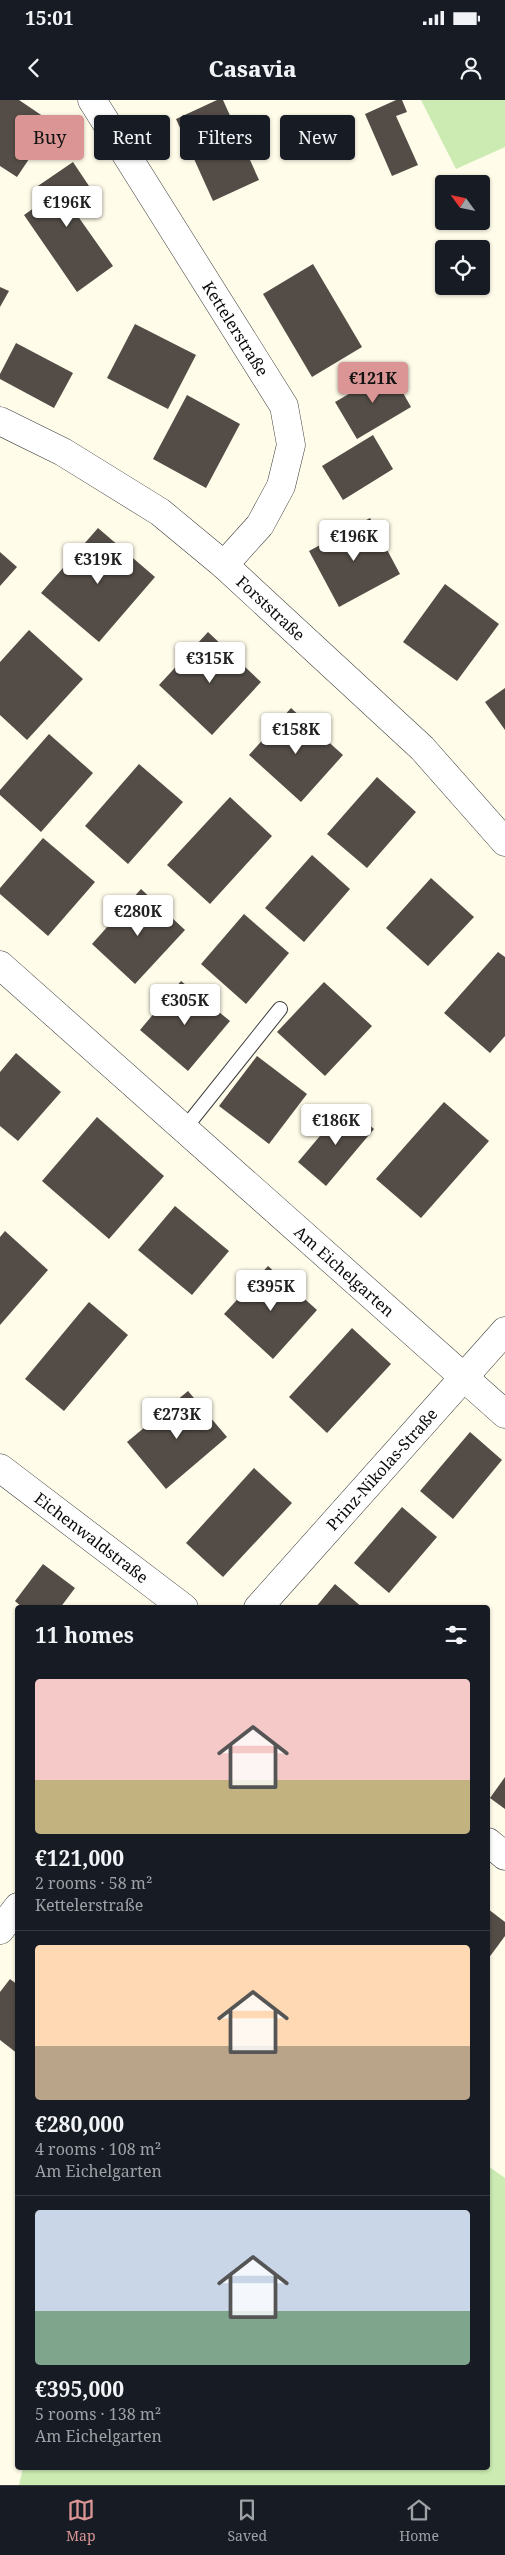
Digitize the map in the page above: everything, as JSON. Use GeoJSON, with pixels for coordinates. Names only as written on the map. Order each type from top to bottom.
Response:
{"type":"FeatureCollection","features":[{"type":"Feature","properties":{"kind":"street","name":"Kettelerstraße"},"geometry":{"type":"LineString","coordinates":[[92,100],[284,406],[291,445],[281,486],[260,526],[224,565]]}},
{"type":"Feature","properties":{"kind":"street","name":"Forststraße"},"geometry":{"type":"LineString","coordinates":[[0,421],[63,452],[160,512],[224,565],[422,748],[505,842]]}},
{"type":"Feature","properties":{"kind":"street","name":"Am Eichelgarten"},"geometry":{"type":"LineString","coordinates":[[0,965],[505,1414]]}},
{"type":"Feature","properties":{"kind":"street","name":"Prinz-Nikolas-Straße"},"geometry":{"type":"LineString","coordinates":[[261,1605],[505,1331]]}},
{"type":"Feature","properties":{"kind":"street","name":"Eichenwaldstraße"},"geometry":{"type":"LineString","coordinates":[[0,1468],[180,1605]]}},
{"type":"Feature","properties":{"kind":"street"},"geometry":{"type":"LineString","coordinates":[[490,1844],[505,1856]]}},
{"type":"Feature","properties":{"kind":"street"},"geometry":{"type":"LineString","coordinates":[[0,1930],[15,1911]]}},
{"type":"Feature","properties":{"kind":"lane"},"geometry":{"type":"LineString","coordinates":[[185,1128],[280,1009]]}},
{"type":"Feature","properties":{"kind":"green space"},"geometry":{"type":"Polygon","coordinates":[[[421,100],[505,100],[505,147],[456,169],[421,100]]]}},
{"type":"Feature","properties":{"kind":"green space"},"geometry":{"type":"Polygon","coordinates":[[[490,2167],[505,2178],[505,2485],[19,2485],[23,2470],[490,2470],[490,2167]]]}},
{"type":"Feature","properties":{"kind":"building"},"geometry":{"type":"Polygon","coordinates":[[[0,100],[19,100],[41,115],[15,115],[15,160],[28,160],[17,177],[0,166],[0,100]]]}},
{"type":"Feature","properties":{"kind":"building"},"geometry":{"type":"Polygon","coordinates":[[[217,100],[223,100],[230,115],[185,115],[217,100]]]}},
{"type":"Feature","properties":{"kind":"building"},"geometry":{"type":"Polygon","coordinates":[[[396,100],[402,100],[407,112],[396,116],[418,165],[392,176],[365,114],[396,100]]]}},
{"type":"Feature","properties":{"kind":"building"},"geometry":{"type":"Polygon","coordinates":[[[180,117],[180,128],[176,119],[180,117]]]}},
{"type":"Feature","properties":{"kind":"building"},"geometry":{"type":"Polygon","coordinates":[[[194,160],[250,160],[259,180],[213,201],[194,160]]]}},
{"type":"Feature","properties":{"kind":"building"},"geometry":{"type":"Polygon","coordinates":[[[73,162],[91,189],[70,205],[113,266],[77,292],[24,215],[41,203],[32,190],[73,162]]]}},
{"type":"Feature","properties":{"kind":"building"},"geometry":{"type":"Polygon","coordinates":[[[313,264],[362,347],[312,377],[263,294],[313,264]]]}},
{"type":"Feature","properties":{"kind":"building"},"geometry":{"type":"Polygon","coordinates":[[[0,287],[9,291],[0,307],[0,287]]]}},
{"type":"Feature","properties":{"kind":"building"},"geometry":{"type":"Polygon","coordinates":[[[135,324],[196,355],[168,409],[107,378],[135,324]]]}},
{"type":"Feature","properties":{"kind":"building"},"geometry":{"type":"Polygon","coordinates":[[[16,343],[73,373],[54,408],[0,379],[0,374],[16,343]]]}},
{"type":"Feature","properties":{"kind":"building"},"geometry":{"type":"Polygon","coordinates":[[[390,370],[411,407],[357,439],[335,402],[390,370]]]}},
{"type":"Feature","properties":{"kind":"building"},"geometry":{"type":"Polygon","coordinates":[[[187,395],[240,424],[206,488],[153,459],[187,395]]]}},
{"type":"Feature","properties":{"kind":"building"},"geometry":{"type":"Polygon","coordinates":[[[373,435],[393,469],[343,500],[322,466],[373,435]]]}},
{"type":"Feature","properties":{"kind":"building"},"geometry":{"type":"Polygon","coordinates":[[[370,518],[400,574],[339,607],[309,551],[370,518]]]}},
{"type":"Feature","properties":{"kind":"building"},"geometry":{"type":"Polygon","coordinates":[[[98,528],[155,577],[99,642],[41,593],[98,528]]]}},
{"type":"Feature","properties":{"kind":"building"},"geometry":{"type":"Polygon","coordinates":[[[0,552],[17,567],[0,586],[0,552]]]}},
{"type":"Feature","properties":{"kind":"building"},"geometry":{"type":"Polygon","coordinates":[[[445,584],[499,624],[457,681],[403,642],[445,584]]]}},
{"type":"Feature","properties":{"kind":"building"},"geometry":{"type":"Polygon","coordinates":[[[29,630],[83,679],[27,740],[0,715],[0,662],[29,630]]]}},
{"type":"Feature","properties":{"kind":"building"},"geometry":{"type":"Polygon","coordinates":[[[208,632],[261,682],[212,735],[159,685],[208,632]]]}},
{"type":"Feature","properties":{"kind":"building"},"geometry":{"type":"Polygon","coordinates":[[[505,688],[505,730],[485,702],[505,688]]]}},
{"type":"Feature","properties":{"kind":"building"},"geometry":{"type":"Polygon","coordinates":[[[291,708],[343,755],[301,802],[249,755],[291,708]]]}},
{"type":"Feature","properties":{"kind":"building"},"geometry":{"type":"Polygon","coordinates":[[[49,734],[93,773],[41,832],[0,795],[0,790],[49,734]]]}},
{"type":"Feature","properties":{"kind":"building"},"geometry":{"type":"Polygon","coordinates":[[[139,764],[183,802],[128,864],[85,826],[139,764]]]}},
{"type":"Feature","properties":{"kind":"building"},"geometry":{"type":"Polygon","coordinates":[[[377,777],[416,812],[367,868],[327,834],[377,777]]]}},
{"type":"Feature","properties":{"kind":"building"},"geometry":{"type":"Polygon","coordinates":[[[230,797],[272,836],[210,904],[167,865],[230,797]]]}},
{"type":"Feature","properties":{"kind":"building"},"geometry":{"type":"Polygon","coordinates":[[[43,838],[95,882],[48,936],[0,894],[0,888],[43,838]]]}},
{"type":"Feature","properties":{"kind":"building"},"geometry":{"type":"Polygon","coordinates":[[[312,855],[350,889],[304,942],[265,908],[312,855]]]}},
{"type":"Feature","properties":{"kind":"building"},"geometry":{"type":"Polygon","coordinates":[[[431,878],[474,917],[428,966],[386,928],[431,878]]]}},
{"type":"Feature","properties":{"kind":"building"},"geometry":{"type":"Polygon","coordinates":[[[141,889],[185,930],[135,984],[92,944],[141,889]]]}},
{"type":"Feature","properties":{"kind":"building"},"geometry":{"type":"Polygon","coordinates":[[[244,914],[289,953],[246,1004],[201,964],[244,914]]]}},
{"type":"Feature","properties":{"kind":"building"},"geometry":{"type":"Polygon","coordinates":[[[498,952],[505,957],[505,1036],[490,1053],[444,1013],[498,952]]]}},
{"type":"Feature","properties":{"kind":"building"},"geometry":{"type":"Polygon","coordinates":[[[181,981],[230,1021],[188,1071],[140,1030],[181,981]]]}},
{"type":"Feature","properties":{"kind":"building"},"geometry":{"type":"Polygon","coordinates":[[[324,982],[372,1026],[325,1076],[277,1032],[324,982]]]}},
{"type":"Feature","properties":{"kind":"building"},"geometry":{"type":"Polygon","coordinates":[[[16,1053],[61,1092],[18,1141],[0,1126],[0,1072],[16,1053]]]}},
{"type":"Feature","properties":{"kind":"building"},"geometry":{"type":"Polygon","coordinates":[[[257,1056],[307,1094],[269,1144],[219,1106],[257,1056]]]}},
{"type":"Feature","properties":{"kind":"building"},"geometry":{"type":"Polygon","coordinates":[[[444,1102],[489,1141],[421,1218],[376,1179],[444,1102]]]}},
{"type":"Feature","properties":{"kind":"building"},"geometry":{"type":"Polygon","coordinates":[[[346,1105],[374,1129],[326,1186],[298,1162],[346,1105]]]}},
{"type":"Feature","properties":{"kind":"building"},"geometry":{"type":"Polygon","coordinates":[[[97,1117],[164,1176],[109,1239],[42,1181],[97,1117]]]}},
{"type":"Feature","properties":{"kind":"building"},"geometry":{"type":"Polygon","coordinates":[[[175,1206],[229,1251],[192,1295],[138,1250],[175,1206]]]}},
{"type":"Feature","properties":{"kind":"building"},"geometry":{"type":"Polygon","coordinates":[[[5,1231],[48,1270],[0,1325],[0,1237],[5,1231]]]}},
{"type":"Feature","properties":{"kind":"building"},"geometry":{"type":"Polygon","coordinates":[[[268,1266],[317,1310],[273,1359],[224,1314],[268,1266]]]}},
{"type":"Feature","properties":{"kind":"building"},"geometry":{"type":"Polygon","coordinates":[[[89,1302],[128,1335],[64,1411],[25,1379],[89,1302]]]}},
{"type":"Feature","properties":{"kind":"building"},"geometry":{"type":"Polygon","coordinates":[[[352,1328],[391,1364],[327,1433],[289,1397],[352,1328]]]}},
{"type":"Feature","properties":{"kind":"building"},"geometry":{"type":"Polygon","coordinates":[[[188,1391],[227,1437],[166,1489],[127,1442],[188,1391]]]}},
{"type":"Feature","properties":{"kind":"building"},"geometry":{"type":"Polygon","coordinates":[[[470,1432],[502,1460],[453,1519],[420,1491],[470,1432]]]}},
{"type":"Feature","properties":{"kind":"building"},"geometry":{"type":"Polygon","coordinates":[[[254,1468],[292,1503],[223,1577],[186,1543],[254,1468]]]}},
{"type":"Feature","properties":{"kind":"building"},"geometry":{"type":"Polygon","coordinates":[[[402,1507],[437,1537],[389,1593],[354,1563],[402,1507]]]}},
{"type":"Feature","properties":{"kind":"building"},"geometry":{"type":"Polygon","coordinates":[[[43,1564],[75,1588],[62,1605],[20,1605],[15,1601],[43,1564]]]}},
{"type":"Feature","properties":{"kind":"building"},"geometry":{"type":"Polygon","coordinates":[[[335,1584],[360,1605],[318,1605],[335,1584]]]}},
{"type":"Feature","properties":{"kind":"building"},"geometry":{"type":"Polygon","coordinates":[[[505,1777],[505,1809],[490,1798],[505,1777]]]}},
{"type":"Feature","properties":{"kind":"building"},"geometry":{"type":"Polygon","coordinates":[[[490,1911],[505,1922],[505,1936],[490,1956],[490,1911]]]}},
{"type":"Feature","properties":{"kind":"building"},"geometry":{"type":"Polygon","coordinates":[[[10,1979],[15,1983],[15,2052],[0,2040],[0,1992],[10,1979]]]}}]}
